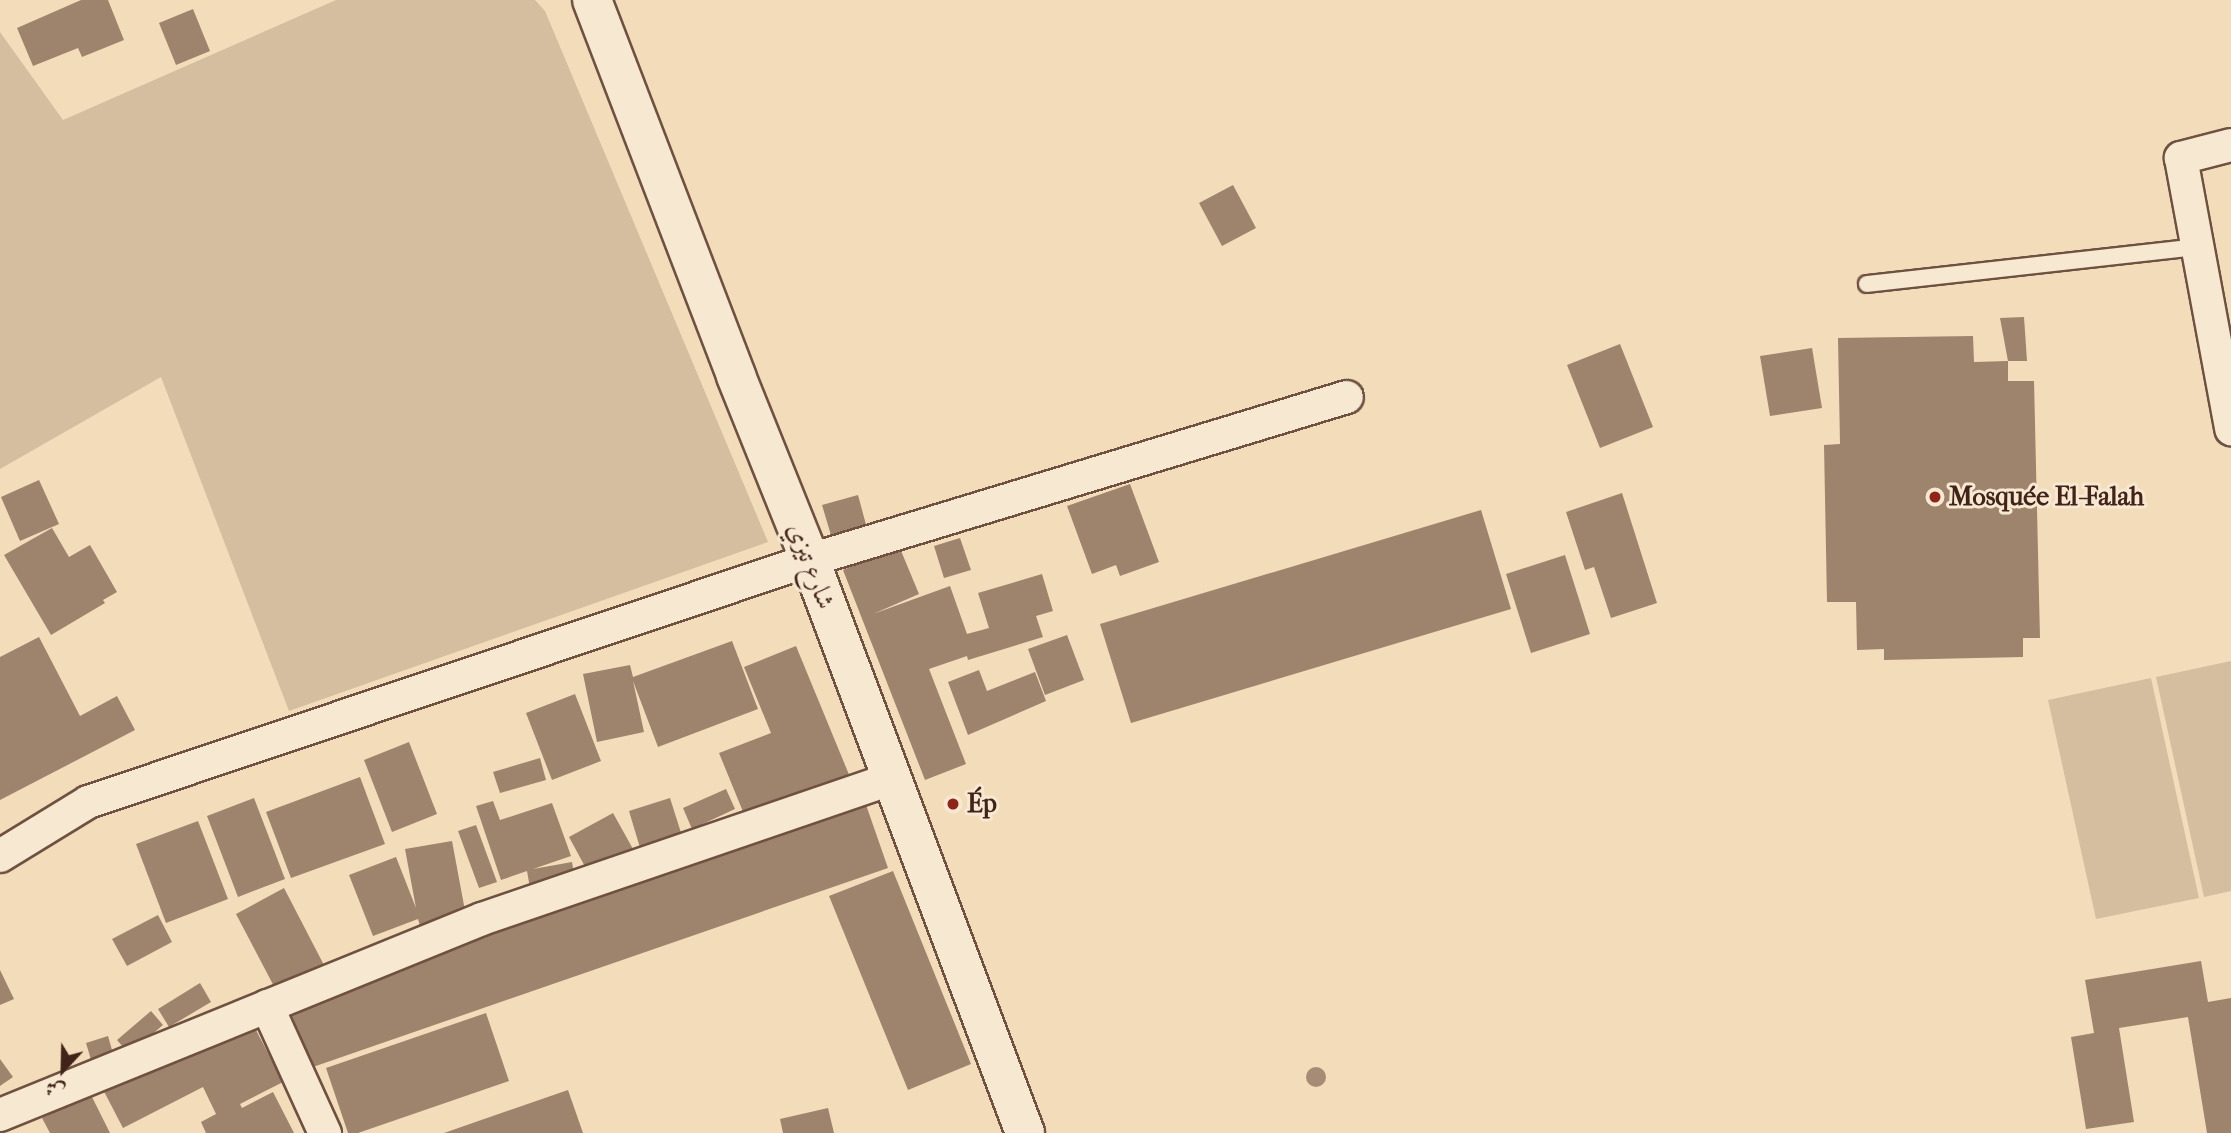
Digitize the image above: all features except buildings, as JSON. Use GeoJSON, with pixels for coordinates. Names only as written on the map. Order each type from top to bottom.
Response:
{"type":"FeatureCollection","features":[{"type":"Feature","properties":{"kind":"street","name":"شارع تيزي"},"geometry":{"type":"LineString","coordinates":[[592,0],[810,560],[1026,1133]]}},
{"type":"Feature","properties":{"kind":"street"},"geometry":{"type":"LineString","coordinates":[[2229,413],[2181,158],[2231,145]]}},
{"type":"Feature","properties":{"kind":"street"},"geometry":{"type":"LineString","coordinates":[[0,856],[88,802],[810,560],[1347,397]]}},
{"type":"Feature","properties":{"kind":"street"},"geometry":{"type":"LineString","coordinates":[[0,1115],[482,919],[891,779]]}},
{"type":"Feature","properties":{"kind":"street"},"geometry":{"type":"LineString","coordinates":[[267,1006],[326,1133]]}},
{"type":"Feature","properties":{"kind":"lane"},"geometry":{"type":"LineString","coordinates":[[1867,284],[2197,247]]}},
{"type":"Feature","properties":{"kind":"shaded area"},"geometry":{"type":"Polygon","coordinates":[[[336,0],[535,0],[545,11],[768,542],[289,711],[161,377],[0,469],[0,32],[63,120],[336,0]]]}},
{"type":"Feature","properties":{"kind":"shaded area"},"geometry":{"type":"Polygon","coordinates":[[[2231,661],[2231,891],[2204,897],[2156,677],[2231,661]]]}},
{"type":"Feature","properties":{"kind":"shaded area"},"geometry":{"type":"Polygon","coordinates":[[[2151,678],[2199,898],[2096,919],[2048,700],[2151,678]]]}},
{"type":"Feature","properties":{"kind":"place","name":"Mosquée El-Falah"},"geometry":{"type":"Point","coordinates":[1935,497]}},
{"type":"Feature","properties":{"kind":"place","name":"Ép"},"geometry":{"type":"Point","coordinates":[953,804]}}]}
